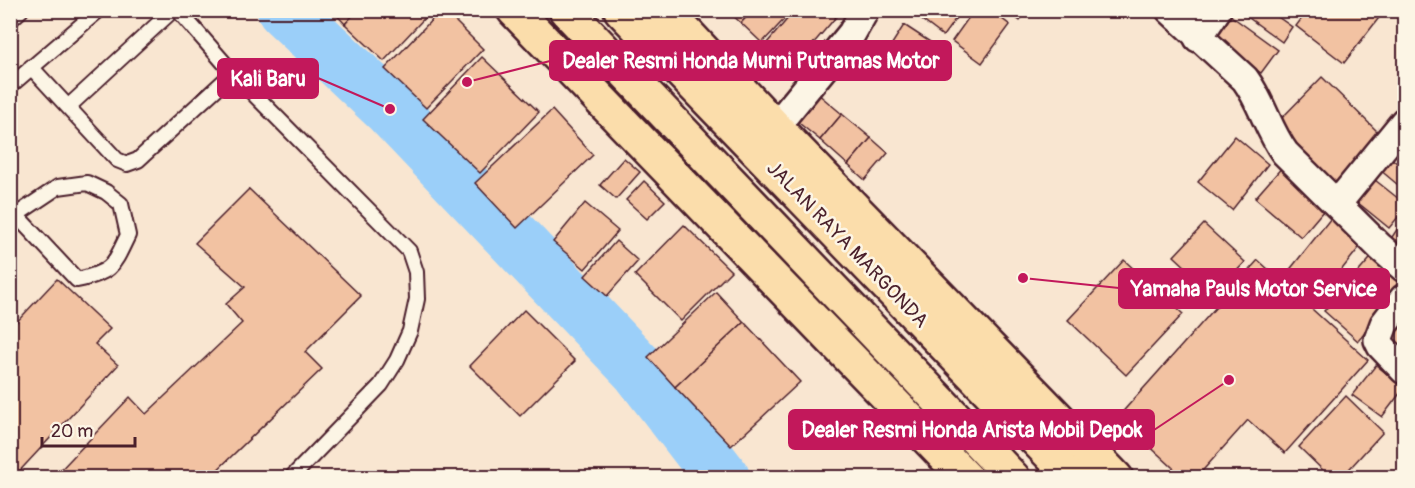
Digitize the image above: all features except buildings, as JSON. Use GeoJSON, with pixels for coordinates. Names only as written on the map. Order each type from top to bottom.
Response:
{"type":"FeatureCollection","features":[{"type":"Feature","properties":{"kind":"highway"},"geometry":{"type":"LineString","coordinates":[[514,10],[966,477]]}},
{"type":"Feature","properties":{"kind":"highway","name":"JALAN RAYA MARGONDA"},"geometry":{"type":"LineString","coordinates":[[566,10],[1013,477]]}},
{"type":"Feature","properties":{"kind":"highway","name":"JALAN RAYA MARGONDA"},"geometry":{"type":"LineString","coordinates":[[621,10],[765,137],[1116,477]]}},
{"type":"Feature","properties":{"kind":"highway","name":"JALAN RAYA MARGONDA"},"geometry":{"type":"LineString","coordinates":[[665,10],[765,137],[1073,477]]}},
{"type":"Feature","properties":{"kind":"street"},"geometry":{"type":"LineString","coordinates":[[765,137],[852,33],[865,10]]}},
{"type":"Feature","properties":{"kind":"street"},"geometry":{"type":"LineString","coordinates":[[1170,10],[1245,79],[1254,91],[1274,138],[1280,146],[1373,241],[1404,268]]}},
{"type":"Feature","properties":{"kind":"street"},"geometry":{"type":"LineString","coordinates":[[1198,38],[1218,10]]}},
{"type":"Feature","properties":{"kind":"street"},"geometry":{"type":"LineString","coordinates":[[1337,204],[1404,122]]}},
{"type":"Feature","properties":{"kind":"street"},"geometry":{"type":"LineString","coordinates":[[1404,298],[1384,324],[1378,340],[1404,370]]}},
{"type":"Feature","properties":{"kind":"lane"},"geometry":{"type":"LineString","coordinates":[[10,20],[21,10]]}},
{"type":"Feature","properties":{"kind":"lane"},"geometry":{"type":"LineString","coordinates":[[10,86],[99,10]]}},
{"type":"Feature","properties":{"kind":"lane"},"geometry":{"type":"LineString","coordinates":[[69,106],[173,10]]}},
{"type":"Feature","properties":{"kind":"lane"},"geometry":{"type":"LineString","coordinates":[[178,10],[233,73],[409,251],[416,272],[417,299],[410,331],[397,360],[381,386],[291,477]]}},
{"type":"Feature","properties":{"kind":"lane"},"geometry":{"type":"LineString","coordinates":[[31,67],[117,159],[127,164],[138,160],[233,73]]}},
{"type":"Feature","properties":{"kind":"lane"},"geometry":{"type":"LineString","coordinates":[[87,183],[106,192],[120,204],[128,235],[115,262],[100,275],[77,280],[13,212],[58,187],[87,183]]}},
{"type":"Feature","properties":{"kind":"waterway"},"geometry":{"type":"LineString","coordinates":[[285,10],[390,109],[639,370],[722,478]]}},
{"type":"Feature","properties":{"kind":"place","name":"Dealer Resmi Honda Murni Putramas Motor"},"geometry":{"type":"Point","coordinates":[467,82]}},
{"type":"Feature","properties":{"kind":"place","name":"Kali Baru"},"geometry":{"type":"Point","coordinates":[390,109]}},
{"type":"Feature","properties":{"kind":"place","name":"Yamaha Pauls Motor Service"},"geometry":{"type":"Point","coordinates":[1023,278]}},
{"type":"Feature","properties":{"kind":"place","name":"Dealer Resmi Honda Arista Mobil Depok"},"geometry":{"type":"Point","coordinates":[1229,380]}}]}
